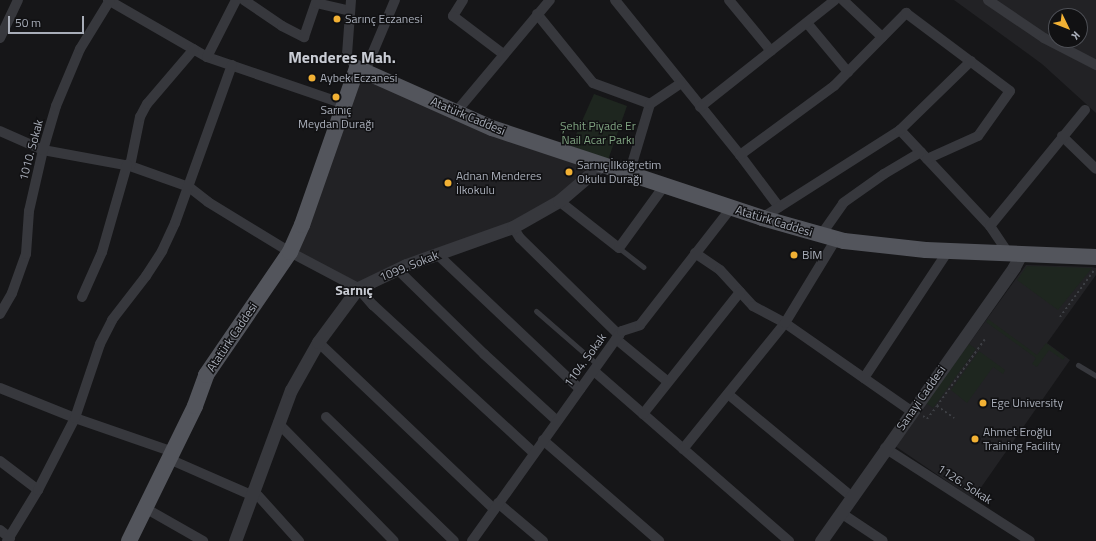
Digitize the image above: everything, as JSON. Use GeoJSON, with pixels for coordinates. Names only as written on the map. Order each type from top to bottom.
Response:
{"type":"FeatureCollection","features":[{"type":"Feature","properties":{"kind":"main road","name":"Atatürk Caddesi"},"geometry":{"type":"LineString","coordinates":[[129,541],[195,406],[206,375],[290,252],[302,225],[344,104],[361,69],[492,128],[731,208],[836,239],[851,242],[948,251],[1096,257]]}},
{"type":"Feature","properties":{"kind":"street"},"geometry":{"type":"LineString","coordinates":[[0,38],[18,0]]}},
{"type":"Feature","properties":{"kind":"street"},"geometry":{"type":"LineString","coordinates":[[109,0],[207,57],[344,104]]}},
{"type":"Feature","properties":{"kind":"street","name":"1010. Sokak"},"geometry":{"type":"LineString","coordinates":[[0,314],[12,293],[26,254],[29,212],[43,150],[67,76],[109,0]]}},
{"type":"Feature","properties":{"kind":"street"},"geometry":{"type":"LineString","coordinates":[[207,57],[236,0]]}},
{"type":"Feature","properties":{"kind":"street"},"geometry":{"type":"LineString","coordinates":[[244,0],[282,26],[304,38],[316,3],[350,11]]}},
{"type":"Feature","properties":{"kind":"street"},"geometry":{"type":"LineString","coordinates":[[351,0],[347,55],[361,69],[396,0]]}},
{"type":"Feature","properties":{"kind":"street"},"geometry":{"type":"LineString","coordinates":[[463,0],[452,16],[503,54]]}},
{"type":"Feature","properties":{"kind":"street"},"geometry":{"type":"LineString","coordinates":[[456,112],[536,14],[550,0]]}},
{"type":"Feature","properties":{"kind":"street"},"geometry":{"type":"LineString","coordinates":[[615,0],[740,155],[779,207]]}},
{"type":"Feature","properties":{"kind":"street"},"geometry":{"type":"LineString","coordinates":[[729,0],[771,51]]}},
{"type":"Feature","properties":{"kind":"street"},"geometry":{"type":"LineString","coordinates":[[700,107],[835,0]]}},
{"type":"Feature","properties":{"kind":"street"},"geometry":{"type":"LineString","coordinates":[[843,0],[882,37]]}},
{"type":"Feature","properties":{"kind":"street"},"geometry":{"type":"LineString","coordinates":[[988,0],[1044,38],[1096,64]]}},
{"type":"Feature","properties":{"kind":"street"},"geometry":{"type":"LineString","coordinates":[[740,155],[834,86],[906,13],[1010,91],[978,136],[924,155],[884,174],[844,203],[821,235]]}},
{"type":"Feature","properties":{"kind":"street"},"geometry":{"type":"LineString","coordinates":[[536,14],[593,83],[650,104]]}},
{"type":"Feature","properties":{"kind":"street"},"geometry":{"type":"LineString","coordinates":[[806,23],[848,72]]}},
{"type":"Feature","properties":{"kind":"street"},"geometry":{"type":"LineString","coordinates":[[82,297],[102,252],[128,165],[140,117],[147,104],[194,50]]}},
{"type":"Feature","properties":{"kind":"street"},"geometry":{"type":"LineString","coordinates":[[762,218],[900,130],[970,61]]}},
{"type":"Feature","properties":{"kind":"street"},"geometry":{"type":"LineString","coordinates":[[0,530],[9,539],[38,490],[75,418],[100,344],[112,320],[146,276],[162,251],[189,187],[232,65]]}},
{"type":"Feature","properties":{"kind":"street"},"geometry":{"type":"LineString","coordinates":[[629,174],[650,104],[681,82]]}},
{"type":"Feature","properties":{"kind":"street"},"geometry":{"type":"LineString","coordinates":[[990,226],[1062,136],[1085,110]]}},
{"type":"Feature","properties":{"kind":"street"},"geometry":{"type":"LineString","coordinates":[[0,130],[43,150],[128,165],[189,187],[208,202],[290,252],[358,288],[373,305],[534,453]]}},
{"type":"Feature","properties":{"kind":"street"},"geometry":{"type":"LineString","coordinates":[[900,130],[1015,254]]}},
{"type":"Feature","properties":{"kind":"street"},"geometry":{"type":"LineString","coordinates":[[1062,136],[1096,169]]}},
{"type":"Feature","properties":{"kind":"street","name":"1099. Sokak"},"geometry":{"type":"LineString","coordinates":[[235,541],[291,390],[318,342],[358,288],[397,269],[513,227],[559,201],[601,165]]}},
{"type":"Feature","properties":{"kind":"street"},"geometry":{"type":"LineString","coordinates":[[559,201],[619,248],[664,186]]}},
{"type":"Feature","properties":{"kind":"street","name":"1104. Sokak"},"geometry":{"type":"LineString","coordinates":[[472,541],[622,331],[640,325],[731,208]]}},
{"type":"Feature","properties":{"kind":"street"},"geometry":{"type":"LineString","coordinates":[[513,227],[520,238],[618,337],[668,382]]}},
{"type":"Feature","properties":{"kind":"street"},"geometry":{"type":"LineString","coordinates":[[683,449],[785,323],[836,239]]}},
{"type":"Feature","properties":{"kind":"street"},"geometry":{"type":"LineString","coordinates":[[864,378],[948,251]]}},
{"type":"Feature","properties":{"kind":"street"},"geometry":{"type":"LineString","coordinates":[[696,253],[720,270],[753,306],[785,323],[912,410]]}},
{"type":"Feature","properties":{"kind":"street"},"geometry":{"type":"LineString","coordinates":[[437,254],[580,389]]}},
{"type":"Feature","properties":{"kind":"street","name":"Sanayi Caddesi"},"geometry":{"type":"LineString","coordinates":[[821,541],[885,448],[1014,267],[1015,254]]}},
{"type":"Feature","properties":{"kind":"street"},"geometry":{"type":"LineString","coordinates":[[397,269],[484,354],[557,421]]}},
{"type":"Feature","properties":{"kind":"street"},"geometry":{"type":"LineString","coordinates":[[643,414],[740,292]]}},
{"type":"Feature","properties":{"kind":"street"},"geometry":{"type":"LineString","coordinates":[[318,342],[496,506],[543,541]]}},
{"type":"Feature","properties":{"kind":"street"},"geometry":{"type":"LineString","coordinates":[[596,368],[643,414],[789,541]]}},
{"type":"Feature","properties":{"kind":"street"},"geometry":{"type":"LineString","coordinates":[[0,388],[171,456],[252,493],[299,541]]}},
{"type":"Feature","properties":{"kind":"street"},"geometry":{"type":"LineString","coordinates":[[728,394],[852,497]]}},
{"type":"Feature","properties":{"kind":"street"},"geometry":{"type":"LineString","coordinates":[[326,417],[454,541]]}},
{"type":"Feature","properties":{"kind":"street"},"geometry":{"type":"LineString","coordinates":[[278,423],[394,541]]}},
{"type":"Feature","properties":{"kind":"street"},"geometry":{"type":"LineString","coordinates":[[543,440],[659,541]]}},
{"type":"Feature","properties":{"kind":"street","name":"1126. Sokak"},"geometry":{"type":"LineString","coordinates":[[885,448],[1030,541]]}},
{"type":"Feature","properties":{"kind":"street"},"geometry":{"type":"LineString","coordinates":[[0,461],[38,490]]}},
{"type":"Feature","properties":{"kind":"street"},"geometry":{"type":"LineString","coordinates":[[145,508],[203,541]]}},
{"type":"Feature","properties":{"kind":"street"},"geometry":{"type":"LineString","coordinates":[[841,513],[883,541]]}},
{"type":"Feature","properties":{"kind":"lane"},"geometry":{"type":"LineString","coordinates":[[619,248],[642,267]]}},
{"type":"Feature","properties":{"kind":"lane"},"geometry":{"type":"LineString","coordinates":[[536,311],[596,368]]}},
{"type":"Feature","properties":{"kind":"lane"},"geometry":{"type":"LineString","coordinates":[[1078,365],[1096,376]]}},
{"type":"Feature","properties":{"kind":"path"},"geometry":{"type":"LineString","coordinates":[[1060,317],[1096,268]]}},
{"type":"Feature","properties":{"kind":"path"},"geometry":{"type":"LineString","coordinates":[[912,410],[928,419],[985,339]]}},
{"type":"Feature","properties":{"kind":"path"},"geometry":{"type":"LineString","coordinates":[[937,406],[954,418]]}},
{"type":"Feature","properties":{"kind":"shaded area"},"geometry":{"type":"Polygon","coordinates":[[[954,0],[1096,0],[1096,113],[1042,64],[954,0]]]}},
{"type":"Feature","properties":{"kind":"shaded area","name":"Adnan Menderes İlkokulu"},"geometry":{"type":"Polygon","coordinates":[[[357,68],[601,165],[559,201],[358,288],[290,252],[357,68]]]}},
{"type":"Feature","properties":{"kind":"shaded area","name":"Ege University"},"geometry":{"type":"Polygon","coordinates":[[[1026,265],[1092,267],[1096,268],[1096,275],[1047,343],[1070,360],[973,499],[895,446],[1026,265]]]}},
{"type":"Feature","properties":{"kind":"green space","name":"Şehit Piyade Er Nail Acar Parkı"},"geometry":{"type":"Polygon","coordinates":[[[594,94],[627,106],[608,160],[571,146],[594,94]]]}},
{"type":"Feature","properties":{"kind":"green space"},"geometry":{"type":"Polygon","coordinates":[[[1027,266],[1092,268],[1058,310],[1017,280],[1027,266]]]}},
{"type":"Feature","properties":{"kind":"green space"},"geometry":{"type":"Polygon","coordinates":[[[988,319],[1037,355],[1046,343],[1065,357],[1063,360],[1049,350],[1037,367],[1032,364],[1036,358],[986,322],[988,319]]]}},
{"type":"Feature","properties":{"kind":"green space"},"geometry":{"type":"Polygon","coordinates":[[[969,344],[976,349],[933,408],[926,403],[969,344]]]}},
{"type":"Feature","properties":{"kind":"green space"},"geometry":{"type":"Polygon","coordinates":[[[979,351],[1005,370],[1003,374],[993,367],[967,403],[951,390],[979,351]]]}},
{"type":"Feature","properties":{"kind":"place","name":"Sarınç Eczanesi"},"geometry":{"type":"Point","coordinates":[337,19]}},
{"type":"Feature","properties":{"kind":"place","name":"Aybek Eczanesi"},"geometry":{"type":"Point","coordinates":[312,78]}},
{"type":"Feature","properties":{"kind":"place","name":"Sarnıç Meydan Durağı"},"geometry":{"type":"Point","coordinates":[336,97]}},
{"type":"Feature","properties":{"kind":"place","name":"Sarnıç İlköğretim Okulu Durağı"},"geometry":{"type":"Point","coordinates":[569,172]}},
{"type":"Feature","properties":{"kind":"place","name":"Adnan Menderes İlkokulu"},"geometry":{"type":"Point","coordinates":[448,183]}},
{"type":"Feature","properties":{"kind":"place","name":"BİM"},"geometry":{"type":"Point","coordinates":[794,255]}},
{"type":"Feature","properties":{"kind":"place","name":"Ege University"},"geometry":{"type":"Point","coordinates":[983,403]}},
{"type":"Feature","properties":{"kind":"place","name":"Ahmet Eroğlu Training Facility"},"geometry":{"type":"Point","coordinates":[975,439]}},
{"type":"Feature","properties":{"kind":"district","name":"Menderes Mah."},"geometry":{"type":"Point","coordinates":[342,57]}},
{"type":"Feature","properties":{"kind":"district","name":"Sarnıç"},"geometry":{"type":"Point","coordinates":[354,290]}}]}
